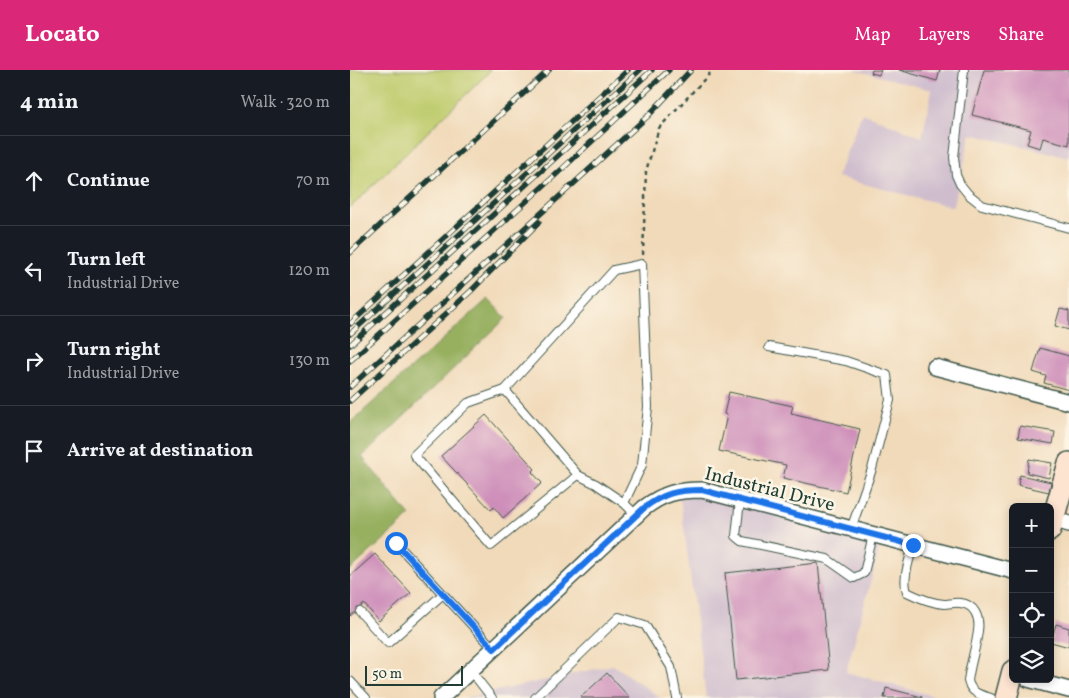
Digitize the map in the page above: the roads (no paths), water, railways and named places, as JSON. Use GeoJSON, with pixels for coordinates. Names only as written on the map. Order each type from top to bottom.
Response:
{"type":"FeatureCollection","features":[{"type":"Feature","properties":{"kind":"street"},"geometry":{"type":"LineString","coordinates":[[935,367],[1069,402]]}},
{"type":"Feature","properties":{"kind":"street"},"geometry":{"type":"LineString","coordinates":[[1058,524],[1069,463]]}},
{"type":"Feature","properties":{"kind":"street","name":"Industrial Drive"},"geometry":{"type":"LineString","coordinates":[[441,698],[636,515],[656,499],[670,493],[684,490],[702,490],[1009,570]]}},
{"type":"Feature","properties":{"kind":"street"},"geometry":{"type":"LineString","coordinates":[[1006,698],[1013,683]]}},
{"type":"Feature","properties":{"kind":"street"},"geometry":{"type":"LineString","coordinates":[[1044,683],[1069,690]]}},
{"type":"Feature","properties":{"kind":"lane"},"geometry":{"type":"LineString","coordinates":[[964,70],[954,157],[956,175],[960,184],[968,194],[982,205],[1069,228]]}},
{"type":"Feature","properties":{"kind":"lane"},"geometry":{"type":"LineString","coordinates":[[578,474],[491,546],[414,455],[468,403],[505,390],[614,270],[642,264],[648,407],[642,465],[624,504]]}},
{"type":"Feature","properties":{"kind":"lane"},"geometry":{"type":"LineString","coordinates":[[769,347],[846,361],[887,375],[890,400],[872,469],[852,529]]}},
{"type":"Feature","properties":{"kind":"lane"},"geometry":{"type":"LineString","coordinates":[[505,390],[578,474],[596,484],[636,515]]}},
{"type":"Feature","properties":{"kind":"lane"},"geometry":{"type":"LineString","coordinates":[[740,500],[736,536],[742,541],[827,559],[854,578],[864,573],[873,535]]}},
{"type":"Feature","properties":{"kind":"lane"},"geometry":{"type":"LineString","coordinates":[[396,543],[494,649]]}},
{"type":"Feature","properties":{"kind":"lane"},"geometry":{"type":"LineString","coordinates":[[913,545],[905,586],[907,592],[914,596],[943,604],[959,603],[968,605],[975,610],[979,622],[968,681],[975,693],[991,698]]}},
{"type":"Feature","properties":{"kind":"lane"},"geometry":{"type":"LineString","coordinates":[[360,612],[388,643],[443,594]]}},
{"type":"Feature","properties":{"kind":"lane"},"geometry":{"type":"LineString","coordinates":[[535,698],[619,617],[645,625],[671,667],[677,698]]}},
{"type":"Feature","properties":{"kind":"lane"},"geometry":{"type":"LineString","coordinates":[[471,671],[492,698]]}},
{"type":"Feature","properties":{"kind":"lane"},"geometry":{"type":"LineString","coordinates":[[350,681],[366,698]]}},
{"type":"Feature","properties":{"kind":"railway"},"geometry":{"type":"LineString","coordinates":[[350,253],[549,70]]}},
{"type":"Feature","properties":{"kind":"railway"},"geometry":{"type":"LineString","coordinates":[[350,324],[628,70]]}},
{"type":"Feature","properties":{"kind":"railway"},"geometry":{"type":"LineString","coordinates":[[350,334],[640,70]]}},
{"type":"Feature","properties":{"kind":"railway"},"geometry":{"type":"LineString","coordinates":[[350,345],[652,70]]}},
{"type":"Feature","properties":{"kind":"railway"},"geometry":{"type":"LineString","coordinates":[[350,361],[669,70]]}},
{"type":"Feature","properties":{"kind":"railway"},"geometry":{"type":"LineString","coordinates":[[350,387],[648,116],[691,70]]}},
{"type":"Feature","properties":{"kind":"railway"},"geometry":{"type":"LineString","coordinates":[[350,401],[471,291],[539,222]]}}]}
